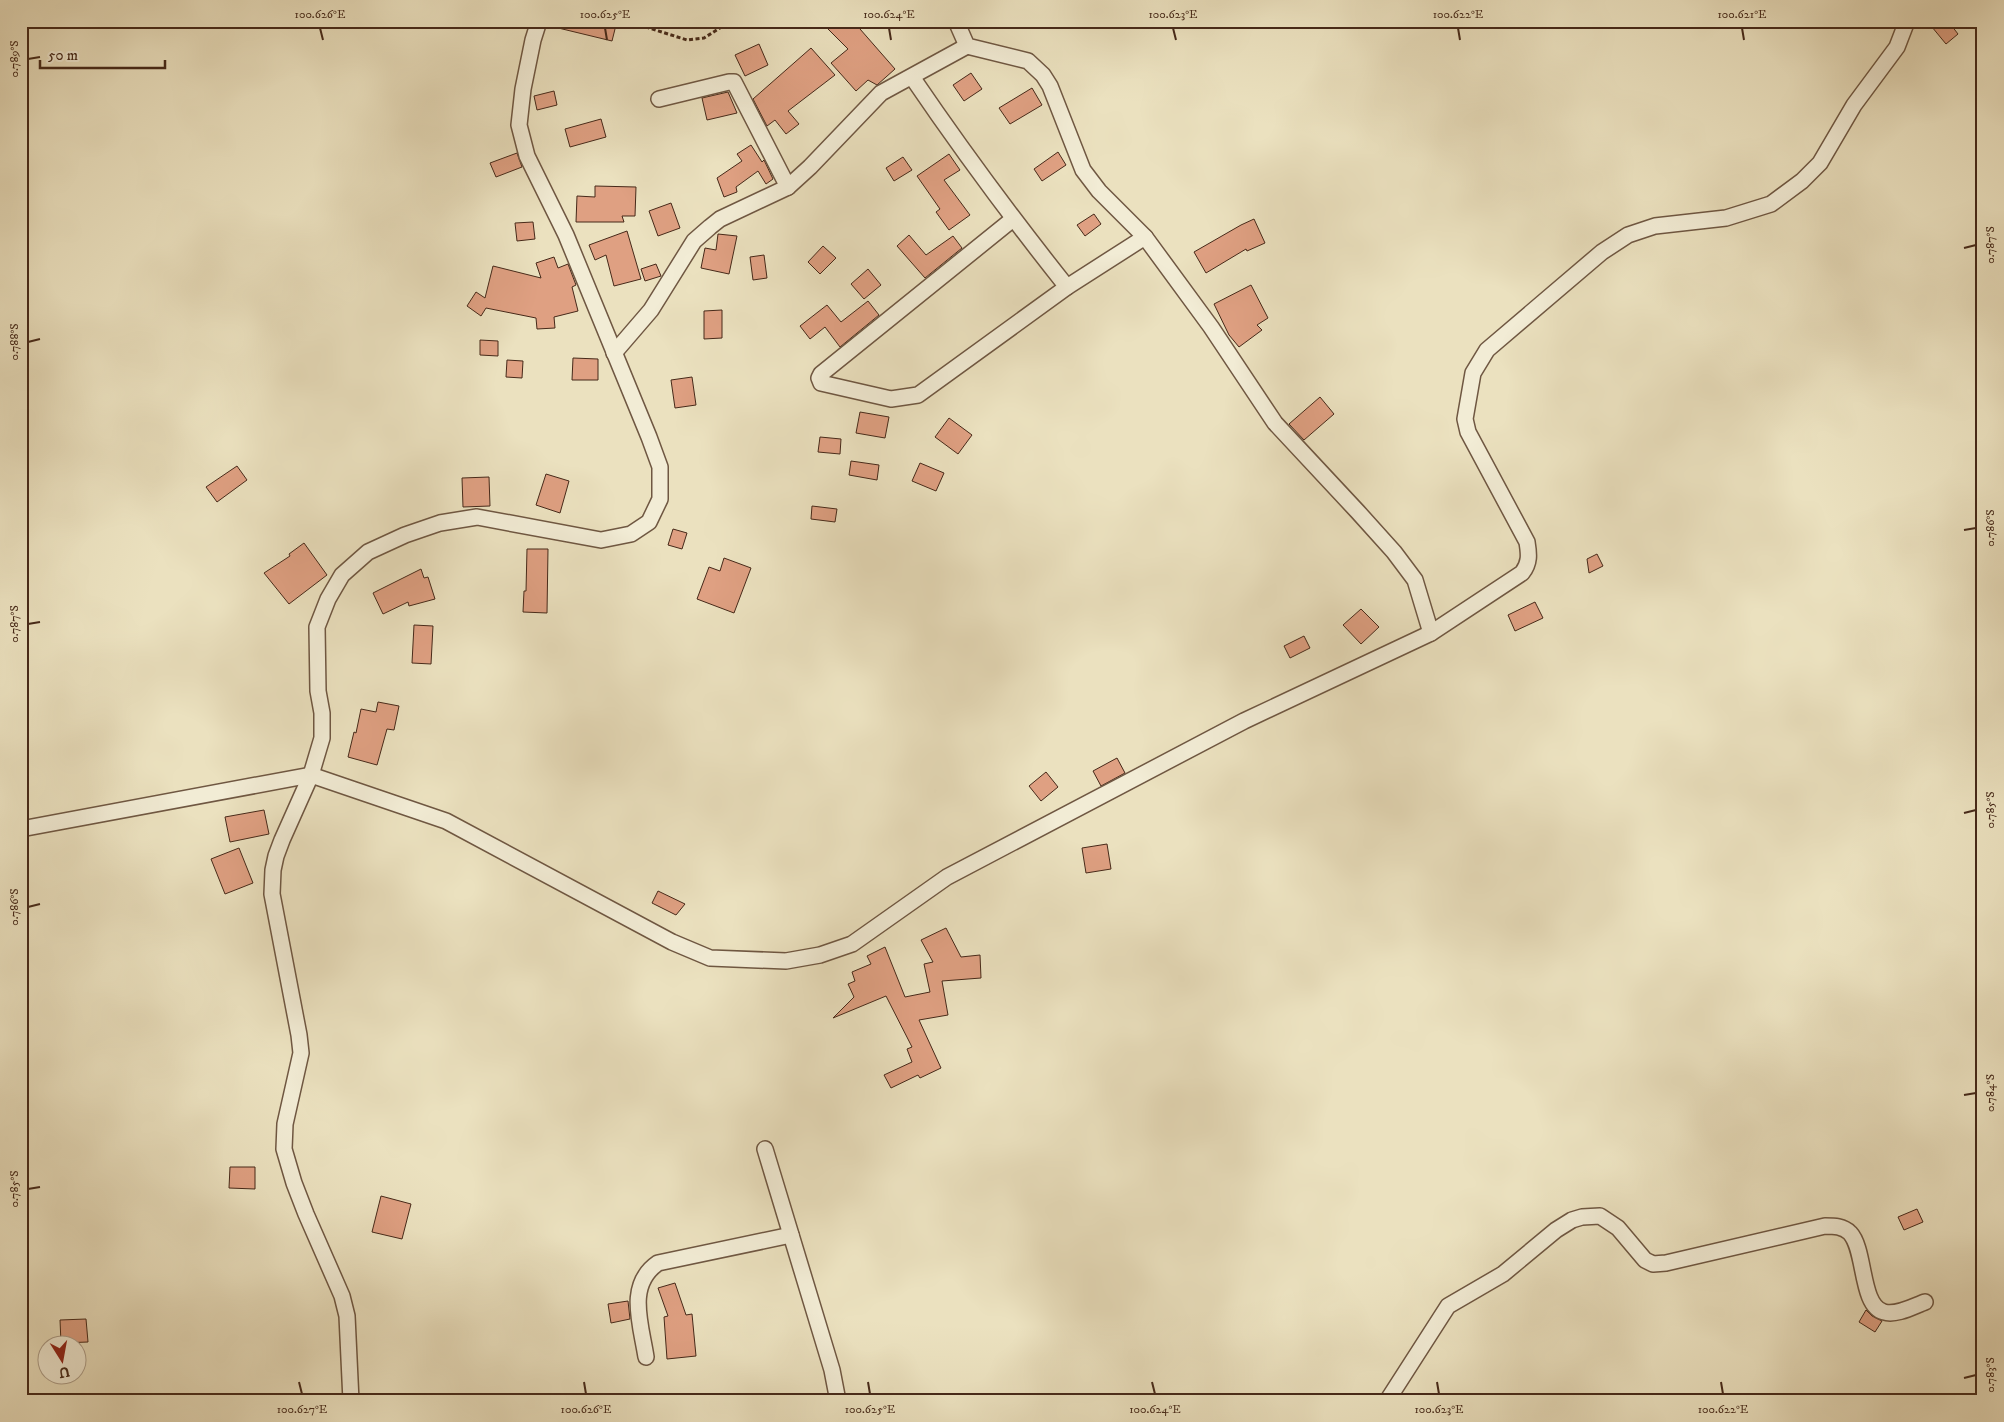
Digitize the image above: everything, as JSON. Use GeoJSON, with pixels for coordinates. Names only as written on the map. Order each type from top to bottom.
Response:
{"type":"FeatureCollection","features":[{"type":"Feature","properties":{"kind":"street"},"geometry":{"type":"LineString","coordinates":[[351,1401],[347,1316],[342,1296],[306,1214],[284,1149],[285,1124],[301,1053],[272,894],[273,870],[276,856],[311,775],[322,738],[322,713],[318,691],[317,627],[328,598],[342,575],[368,552],[405,535],[440,523],[477,517],[601,540],[631,534],[649,522],[660,499],[660,467],[566,235],[528,156],[519,125],[523,89],[539,21]]}},
{"type":"Feature","properties":{"kind":"street"},"geometry":{"type":"LineString","coordinates":[[956,21],[967,46]]}},
{"type":"Feature","properties":{"kind":"street"},"geometry":{"type":"LineString","coordinates":[[21,829],[311,775],[446,821],[672,942],[710,958],[786,961],[820,955],[852,944],[947,877],[1244,722],[1431,633],[1522,573],[1527,566],[1529,556],[1527,542],[1468,432],[1465,419],[1473,373],[1487,350],[1602,252],[1628,235],[1655,226],[1726,218],[1771,204],[1802,181],[1820,163],[1854,106],[1897,46],[1907,21]]}},
{"type":"Feature","properties":{"kind":"street"},"geometry":{"type":"LineString","coordinates":[[614,354],[651,310],[694,241],[720,219],[788,187],[881,93],[967,46],[1028,61],[1043,75],[1050,86],[1084,170],[1099,192],[1145,236],[1211,328],[1275,423],[1394,552],[1415,580],[1431,633]]}},
{"type":"Feature","properties":{"kind":"street"},"geometry":{"type":"LineString","coordinates":[[912,77],[961,149],[1067,287]]}},
{"type":"Feature","properties":{"kind":"street"},"geometry":{"type":"LineString","coordinates":[[659,99],[734,82],[788,187]]}},
{"type":"Feature","properties":{"kind":"street"},"geometry":{"type":"LineString","coordinates":[[1013,219],[821,374],[819,378],[821,383],[891,399],[918,395],[1067,287],[1145,236]]}},
{"type":"Feature","properties":{"kind":"street"},"geometry":{"type":"LineString","coordinates":[[765,1150],[832,1370],[838,1401]]}},
{"type":"Feature","properties":{"kind":"street"},"geometry":{"type":"LineString","coordinates":[[1388,1401],[1448,1306],[1503,1274],[1556,1230],[1572,1220],[1582,1217],[1600,1216],[1618,1228],[1645,1260],[1653,1264],[1666,1263],[1825,1226],[1839,1226],[1850,1232],[1856,1241],[1871,1299],[1876,1308],[1885,1313],[1898,1311],[1925,1302]]}},
{"type":"Feature","properties":{"kind":"street"},"geometry":{"type":"LineString","coordinates":[[646,1357],[638,1302],[642,1278],[648,1270],[658,1263],[791,1235]]}},
{"type":"Feature","properties":{"kind":"path"},"geometry":{"type":"LineString","coordinates":[[627,21],[687,40],[704,38],[731,21]]}},
{"type":"Feature","properties":{"kind":"building"},"geometry":{"type":"Polygon","coordinates":[[[551,21],[600,21],[616,25],[612,41],[550,26],[551,21]]]}},
{"type":"Feature","properties":{"kind":"building"},"geometry":{"type":"Polygon","coordinates":[[[820,21],[853,21],[895,69],[877,85],[868,80],[856,91],[831,63],[848,49],[820,21]]]}},
{"type":"Feature","properties":{"kind":"building"},"geometry":{"type":"Polygon","coordinates":[[[1927,21],[1948,21],[1958,34],[1946,44],[1927,21]]]}},
{"type":"Feature","properties":{"kind":"building"},"geometry":{"type":"Polygon","coordinates":[[[759,44],[768,65],[745,76],[735,55],[759,44]]]}},
{"type":"Feature","properties":{"kind":"building"},"geometry":{"type":"Polygon","coordinates":[[[811,48],[835,75],[788,111],[799,124],[786,134],[775,120],[767,126],[753,99],[811,48]]]}},
{"type":"Feature","properties":{"kind":"building"},"geometry":{"type":"Polygon","coordinates":[[[971,73],[982,89],[964,101],[953,85],[971,73]]]}},
{"type":"Feature","properties":{"kind":"building"},"geometry":{"type":"Polygon","coordinates":[[[1032,88],[1042,105],[1010,124],[999,108],[1032,88]]]}},
{"type":"Feature","properties":{"kind":"building"},"geometry":{"type":"Polygon","coordinates":[[[554,91],[557,105],[537,110],[534,96],[554,91]]]}},
{"type":"Feature","properties":{"kind":"building"},"geometry":{"type":"Polygon","coordinates":[[[728,92],[737,113],[707,120],[702,98],[728,92]]]}},
{"type":"Feature","properties":{"kind":"building"},"geometry":{"type":"Polygon","coordinates":[[[601,119],[606,137],[570,147],[565,129],[601,119]]]}},
{"type":"Feature","properties":{"kind":"building"},"geometry":{"type":"Polygon","coordinates":[[[751,145],[762,162],[764,160],[773,179],[766,184],[758,171],[736,187],[737,192],[724,197],[717,178],[742,161],[737,154],[751,145]]]}},
{"type":"Feature","properties":{"kind":"building"},"geometry":{"type":"Polygon","coordinates":[[[1058,152],[1066,165],[1042,181],[1034,169],[1058,152]]]}},
{"type":"Feature","properties":{"kind":"building"},"geometry":{"type":"Polygon","coordinates":[[[517,153],[522,167],[496,177],[490,163],[517,153]]]}},
{"type":"Feature","properties":{"kind":"building"},"geometry":{"type":"Polygon","coordinates":[[[949,154],[960,170],[944,180],[970,215],[949,230],[936,212],[940,209],[917,176],[949,154]]]}},
{"type":"Feature","properties":{"kind":"building"},"geometry":{"type":"Polygon","coordinates":[[[903,157],[912,170],[894,181],[886,168],[903,157]]]}},
{"type":"Feature","properties":{"kind":"building"},"geometry":{"type":"Polygon","coordinates":[[[595,186],[636,187],[635,216],[622,216],[624,222],[576,222],[577,196],[595,197],[595,186]]]}},
{"type":"Feature","properties":{"kind":"building"},"geometry":{"type":"Polygon","coordinates":[[[671,203],[680,228],[658,236],[649,211],[671,203]]]}},
{"type":"Feature","properties":{"kind":"building"},"geometry":{"type":"Polygon","coordinates":[[[1094,214],[1101,224],[1085,236],[1077,225],[1094,214]]]}},
{"type":"Feature","properties":{"kind":"building"},"geometry":{"type":"Polygon","coordinates":[[[1254,219],[1265,243],[1247,251],[1246,249],[1206,273],[1194,252],[1254,219]]]}},
{"type":"Feature","properties":{"kind":"building"},"geometry":{"type":"Polygon","coordinates":[[[533,222],[535,239],[517,241],[515,223],[533,222]]]}},
{"type":"Feature","properties":{"kind":"building"},"geometry":{"type":"Polygon","coordinates":[[[627,231],[641,279],[614,286],[606,255],[595,260],[589,245],[627,231]]]}},
{"type":"Feature","properties":{"kind":"building"},"geometry":{"type":"Polygon","coordinates":[[[718,234],[737,236],[729,274],[701,268],[705,248],[716,250],[718,234]]]}},
{"type":"Feature","properties":{"kind":"building"},"geometry":{"type":"Polygon","coordinates":[[[909,235],[926,255],[953,236],[962,248],[925,278],[897,246],[909,235]]]}},
{"type":"Feature","properties":{"kind":"building"},"geometry":{"type":"Polygon","coordinates":[[[823,246],[836,258],[820,274],[808,262],[823,246]]]}},
{"type":"Feature","properties":{"kind":"building"},"geometry":{"type":"Polygon","coordinates":[[[764,255],[767,278],[753,280],[750,257],[764,255]]]}},
{"type":"Feature","properties":{"kind":"building"},"geometry":{"type":"Polygon","coordinates":[[[554,257],[558,268],[568,264],[576,285],[572,287],[578,311],[554,317],[555,328],[537,329],[536,318],[486,308],[481,316],[467,306],[476,292],[485,298],[493,266],[541,278],[536,263],[554,257]]]}},
{"type":"Feature","properties":{"kind":"building"},"geometry":{"type":"Polygon","coordinates":[[[656,264],[661,276],[645,281],[641,269],[656,264]]]}},
{"type":"Feature","properties":{"kind":"building"},"geometry":{"type":"Polygon","coordinates":[[[868,269],[881,285],[864,299],[851,284],[868,269]]]}},
{"type":"Feature","properties":{"kind":"building"},"geometry":{"type":"Polygon","coordinates":[[[1251,285],[1268,318],[1257,325],[1262,330],[1239,347],[1229,335],[1214,304],[1251,285]]]}},
{"type":"Feature","properties":{"kind":"building"},"geometry":{"type":"Polygon","coordinates":[[[868,301],[879,315],[840,347],[825,327],[810,339],[800,326],[827,305],[841,322],[868,301]]]}},
{"type":"Feature","properties":{"kind":"building"},"geometry":{"type":"Polygon","coordinates":[[[722,310],[722,338],[704,339],[704,311],[722,310]]]}},
{"type":"Feature","properties":{"kind":"building"},"geometry":{"type":"Polygon","coordinates":[[[480,340],[498,341],[498,356],[480,355],[480,340]]]}},
{"type":"Feature","properties":{"kind":"building"},"geometry":{"type":"Polygon","coordinates":[[[573,358],[598,359],[598,380],[572,380],[573,358]]]}},
{"type":"Feature","properties":{"kind":"building"},"geometry":{"type":"Polygon","coordinates":[[[507,360],[523,361],[522,378],[506,377],[507,360]]]}},
{"type":"Feature","properties":{"kind":"building"},"geometry":{"type":"Polygon","coordinates":[[[692,377],[696,405],[675,408],[671,380],[692,377]]]}},
{"type":"Feature","properties":{"kind":"building"},"geometry":{"type":"Polygon","coordinates":[[[1320,397],[1334,414],[1304,440],[1289,424],[1320,397]]]}},
{"type":"Feature","properties":{"kind":"building"},"geometry":{"type":"Polygon","coordinates":[[[860,412],[889,417],[885,438],[856,433],[860,412]]]}},
{"type":"Feature","properties":{"kind":"building"},"geometry":{"type":"Polygon","coordinates":[[[949,418],[972,435],[958,454],[935,437],[949,418]]]}},
{"type":"Feature","properties":{"kind":"building"},"geometry":{"type":"Polygon","coordinates":[[[820,437],[841,439],[840,454],[818,452],[820,437]]]}},
{"type":"Feature","properties":{"kind":"building"},"geometry":{"type":"Polygon","coordinates":[[[851,461],[879,465],[877,480],[849,475],[851,461]]]}},
{"type":"Feature","properties":{"kind":"building"},"geometry":{"type":"Polygon","coordinates":[[[920,463],[944,473],[936,491],[912,481],[920,463]]]}},
{"type":"Feature","properties":{"kind":"building"},"geometry":{"type":"Polygon","coordinates":[[[237,466],[247,480],[217,502],[206,487],[237,466]]]}},
{"type":"Feature","properties":{"kind":"building"},"geometry":{"type":"Polygon","coordinates":[[[546,474],[569,481],[560,513],[536,505],[546,474]]]}},
{"type":"Feature","properties":{"kind":"building"},"geometry":{"type":"Polygon","coordinates":[[[489,477],[490,506],[463,507],[462,478],[489,477]]]}},
{"type":"Feature","properties":{"kind":"building"},"geometry":{"type":"Polygon","coordinates":[[[812,506],[837,509],[835,522],[811,519],[812,506]]]}},
{"type":"Feature","properties":{"kind":"building"},"geometry":{"type":"Polygon","coordinates":[[[673,529],[687,533],[682,549],[668,545],[673,529]]]}},
{"type":"Feature","properties":{"kind":"building"},"geometry":{"type":"Polygon","coordinates":[[[304,543],[327,575],[289,604],[264,573],[290,556],[289,554],[304,543]]]}},
{"type":"Feature","properties":{"kind":"building"},"geometry":{"type":"Polygon","coordinates":[[[527,549],[548,549],[547,613],[523,612],[524,591],[526,591],[527,549]]]}},
{"type":"Feature","properties":{"kind":"building"},"geometry":{"type":"Polygon","coordinates":[[[1597,554],[1603,566],[1589,573],[1587,559],[1597,554]]]}},
{"type":"Feature","properties":{"kind":"building"},"geometry":{"type":"Polygon","coordinates":[[[724,558],[751,568],[734,613],[697,599],[709,567],[720,571],[724,558]]]}},
{"type":"Feature","properties":{"kind":"building"},"geometry":{"type":"Polygon","coordinates":[[[421,569],[424,578],[428,577],[435,599],[409,606],[408,602],[383,614],[373,593],[421,569]]]}},
{"type":"Feature","properties":{"kind":"building"},"geometry":{"type":"Polygon","coordinates":[[[1535,602],[1543,618],[1515,631],[1508,615],[1535,602]]]}},
{"type":"Feature","properties":{"kind":"building"},"geometry":{"type":"Polygon","coordinates":[[[1361,609],[1379,627],[1361,644],[1343,625],[1361,609]]]}},
{"type":"Feature","properties":{"kind":"building"},"geometry":{"type":"Polygon","coordinates":[[[414,625],[433,626],[431,664],[412,663],[414,625]]]}},
{"type":"Feature","properties":{"kind":"building"},"geometry":{"type":"Polygon","coordinates":[[[1304,636],[1310,648],[1290,658],[1284,646],[1304,636]]]}},
{"type":"Feature","properties":{"kind":"building"},"geometry":{"type":"Polygon","coordinates":[[[378,702],[399,706],[394,730],[387,729],[377,765],[348,757],[361,709],[376,712],[378,702]]]}},
{"type":"Feature","properties":{"kind":"building"},"geometry":{"type":"Polygon","coordinates":[[[1117,758],[1125,773],[1101,786],[1093,771],[1117,758]]]}},
{"type":"Feature","properties":{"kind":"building"},"geometry":{"type":"Polygon","coordinates":[[[1046,772],[1058,787],[1041,801],[1029,786],[1046,772]]]}},
{"type":"Feature","properties":{"kind":"building"},"geometry":{"type":"Polygon","coordinates":[[[264,810],[269,834],[230,842],[225,817],[264,810]]]}},
{"type":"Feature","properties":{"kind":"building"},"geometry":{"type":"Polygon","coordinates":[[[1107,844],[1111,869],[1086,873],[1082,848],[1107,844]]]}},
{"type":"Feature","properties":{"kind":"building"},"geometry":{"type":"Polygon","coordinates":[[[239,848],[253,883],[225,894],[211,859],[239,848]]]}},
{"type":"Feature","properties":{"kind":"building"},"geometry":{"type":"Polygon","coordinates":[[[658,891],[685,904],[676,915],[652,903],[658,891]]]}},
{"type":"Feature","properties":{"kind":"building"},"geometry":{"type":"Polygon","coordinates":[[[946,928],[961,957],[980,955],[981,978],[942,981],[948,1015],[919,1020],[941,1068],[920,1078],[918,1075],[891,1088],[884,1075],[912,1062],[907,1049],[912,1047],[886,996],[833,1018],[854,997],[848,984],[855,981],[852,972],[871,964],[867,956],[885,947],[905,997],[930,992],[924,964],[933,962],[921,940],[946,928]]]}},
{"type":"Feature","properties":{"kind":"building"},"geometry":{"type":"Polygon","coordinates":[[[230,1167],[255,1167],[255,1189],[229,1188],[230,1167]]]}},
{"type":"Feature","properties":{"kind":"building"},"geometry":{"type":"Polygon","coordinates":[[[381,1196],[411,1204],[402,1239],[372,1232],[381,1196]]]}},
{"type":"Feature","properties":{"kind":"building"},"geometry":{"type":"Polygon","coordinates":[[[1917,1209],[1923,1222],[1904,1230],[1898,1217],[1917,1209]]]}},
{"type":"Feature","properties":{"kind":"building"},"geometry":{"type":"Polygon","coordinates":[[[675,1283],[686,1315],[692,1314],[696,1356],[667,1359],[664,1317],[668,1316],[658,1288],[675,1283]]]}},
{"type":"Feature","properties":{"kind":"building"},"geometry":{"type":"Polygon","coordinates":[[[628,1301],[630,1319],[611,1323],[608,1304],[628,1301]]]}},
{"type":"Feature","properties":{"kind":"building"},"geometry":{"type":"Polygon","coordinates":[[[1866,1310],[1872,1316],[1882,1321],[1875,1332],[1859,1322],[1866,1310]]]}},
{"type":"Feature","properties":{"kind":"building"},"geometry":{"type":"Polygon","coordinates":[[[86,1319],[87,1334],[61,1334],[60,1320],[86,1319]]]}}]}
